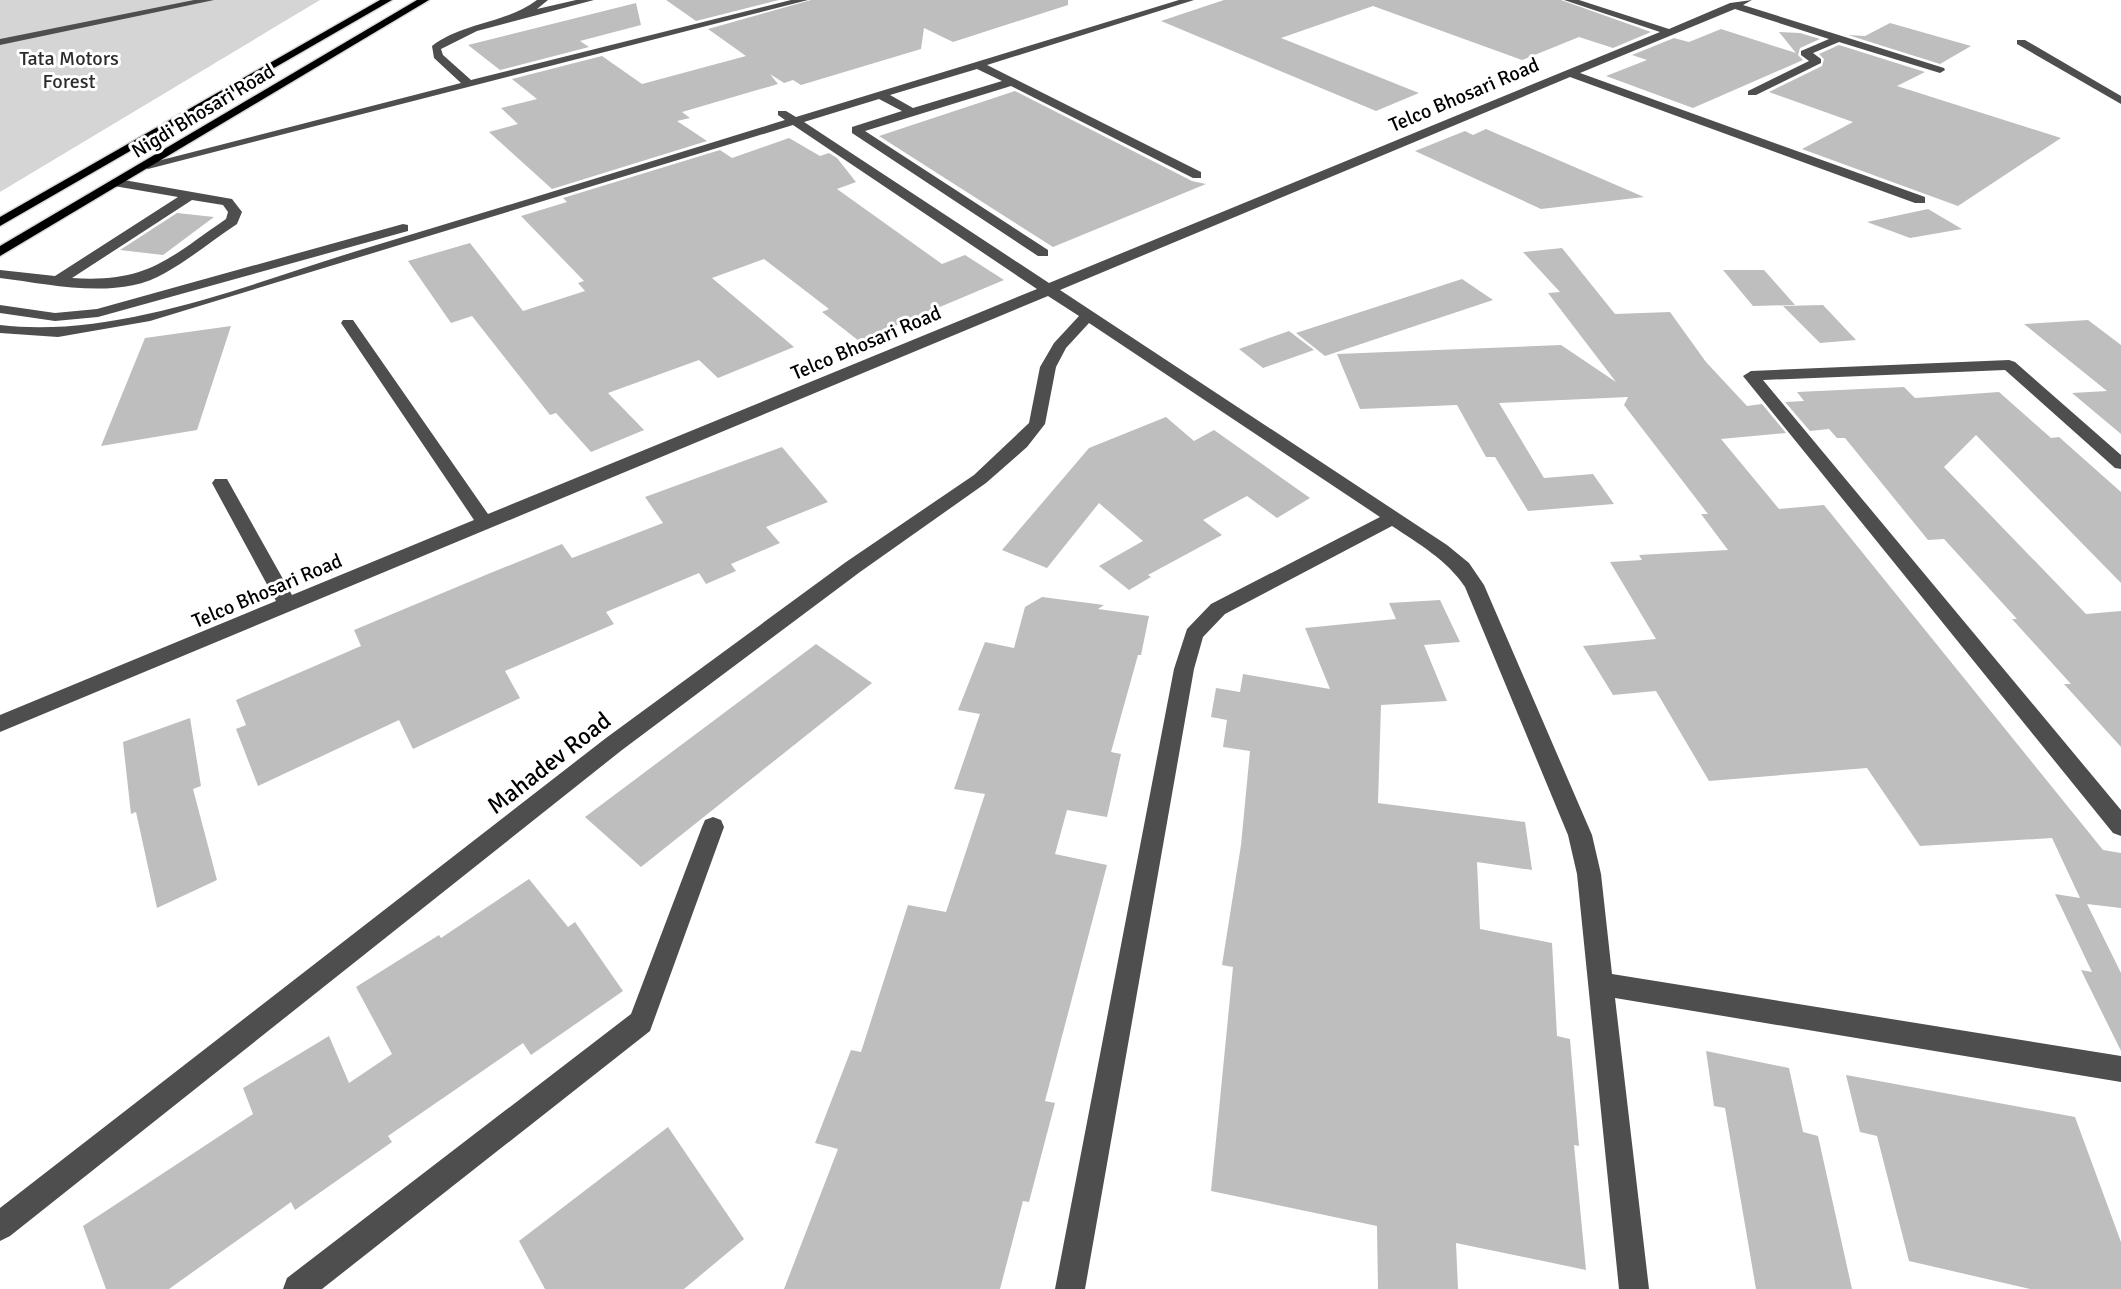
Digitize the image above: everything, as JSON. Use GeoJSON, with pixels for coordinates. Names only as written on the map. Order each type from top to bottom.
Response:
{"type":"FeatureCollection","features":[{"type":"Feature","properties":{"kind":"main road","name":"Nigdi Bhosari Road"},"geometry":{"type":"LineString","coordinates":[[0,222],[387,0]]}},
{"type":"Feature","properties":{"kind":"main road","name":"Nigdi Bhosari Road"},"geometry":{"type":"LineString","coordinates":[[0,252],[424,0]]}},
{"type":"Feature","properties":{"kind":"street"},"geometry":{"type":"LineString","coordinates":[[521,16],[543,0]]}},
{"type":"Feature","properties":{"kind":"street"},"geometry":{"type":"LineString","coordinates":[[470,85],[438,56],[436,48],[452,37],[589,0]]}},
{"type":"Feature","properties":{"kind":"street"},"geometry":{"type":"LineString","coordinates":[[148,165],[803,0]]}},
{"type":"Feature","properties":{"kind":"street"},"geometry":{"type":"LineString","coordinates":[[0,329],[47,334],[142,318],[1153,0]]}},
{"type":"Feature","properties":{"kind":"street"},"geometry":{"type":"LineString","coordinates":[[0,309],[55,317],[98,313],[788,117],[881,95],[1189,0]]}},
{"type":"Feature","properties":{"kind":"street"},"geometry":{"type":"LineString","coordinates":[[1569,0],[1669,32]]}},
{"type":"Feature","properties":{"kind":"street"},"geometry":{"type":"LineString","coordinates":[[0,42],[203,1]]}},
{"type":"Feature","properties":{"kind":"street"},"geometry":{"type":"LineString","coordinates":[[1740,2],[1940,70]]}},
{"type":"Feature","properties":{"kind":"street","name":"Telco Bhosari Road"},"geometry":{"type":"LineString","coordinates":[[0,724],[1740,2]]}},
{"type":"Feature","properties":{"kind":"street"},"geometry":{"type":"LineString","coordinates":[[1752,93],[1817,61],[1805,53],[1839,38]]}},
{"type":"Feature","properties":{"kind":"street"},"geometry":{"type":"LineString","coordinates":[[2021,42],[2116,99],[2121,109]]}},
{"type":"Feature","properties":{"kind":"street"},"geometry":{"type":"LineString","coordinates":[[978,65],[1197,175]]}},
{"type":"Feature","properties":{"kind":"street"},"geometry":{"type":"LineString","coordinates":[[1568,73],[1920,200]]}},
{"type":"Feature","properties":{"kind":"street"},"geometry":{"type":"LineString","coordinates":[[1011,82],[856,130],[1043,253]]}},
{"type":"Feature","properties":{"kind":"street"},"geometry":{"type":"LineString","coordinates":[[881,95],[912,112]]}},
{"type":"Feature","properties":{"kind":"street"},"geometry":{"type":"LineString","coordinates":[[788,117],[1440,549],[1462,568],[1474,585],[1580,835],[1589,874],[1634,1289]]}},
{"type":"Feature","properties":{"kind":"street"},"geometry":{"type":"LineString","coordinates":[[0,274],[118,284],[158,272],[232,221],[235,212],[227,202],[118,183]]}},
{"type":"Feature","properties":{"kind":"street"},"geometry":{"type":"LineString","coordinates":[[59,280],[191,195]]}},
{"type":"Feature","properties":{"kind":"street","name":"Mahadev Road"},"geometry":{"type":"LineString","coordinates":[[0,1226],[614,744],[853,567],[980,479],[1021,443],[1037,424],[1048,367],[1059,346],[1088,315]]}},
{"type":"Feature","properties":{"kind":"street"},"geometry":{"type":"LineString","coordinates":[[348,323],[485,523]]}},
{"type":"Feature","properties":{"kind":"street"},"geometry":{"type":"LineString","coordinates":[[2121,464],[2009,365],[1751,376],[2121,826]]}},
{"type":"Feature","properties":{"kind":"street"},"geometry":{"type":"LineString","coordinates":[[221,483],[288,605]]}},
{"type":"Feature","properties":{"kind":"street"},"geometry":{"type":"LineString","coordinates":[[1070,1289],[1181,684],[1194,634],[1218,609],[1393,518]]}},
{"type":"Feature","properties":{"kind":"street"},"geometry":{"type":"LineString","coordinates":[[298,1289],[641,1022],[713,827]]}},
{"type":"Feature","properties":{"kind":"street"},"geometry":{"type":"LineString","coordinates":[[1601,984],[2121,1069]]}},
{"type":"Feature","properties":{"kind":"green space","name":"Tata Motors Forest"},"geometry":{"type":"Polygon","coordinates":[[[0,0],[320,0],[0,192],[0,0]]]}},
{"type":"Feature","properties":{"kind":"building"},"geometry":{"type":"Polygon","coordinates":[[[666,0],[779,0],[696,21],[666,0]]]}},
{"type":"Feature","properties":{"kind":"building"},"geometry":{"type":"Polygon","coordinates":[[[811,0],[1068,0],[1068,5],[953,42],[924,28],[921,49],[801,85],[793,80],[784,83],[770,74],[778,84],[682,112],[690,118],[677,121],[707,141],[552,189],[489,132],[518,124],[501,108],[537,99],[512,79],[602,56],[642,84],[746,56],[708,29],[811,0]]]}},
{"type":"Feature","properties":{"kind":"building"},"geometry":{"type":"Polygon","coordinates":[[[1224,0],[1561,0],[1651,32],[1613,48],[1579,37],[1522,60],[1373,6],[1281,38],[1419,93],[1376,111],[1161,21],[1224,0]]]}},
{"type":"Feature","properties":{"kind":"building"},"geometry":{"type":"Polygon","coordinates":[[[636,3],[641,25],[580,41],[589,47],[500,70],[468,45],[636,3]]]}},
{"type":"Feature","properties":{"kind":"building"},"geometry":{"type":"Polygon","coordinates":[[[1890,23],[1971,46],[1940,64],[1848,35],[1865,36],[1890,23]]]}},
{"type":"Feature","properties":{"kind":"building"},"geometry":{"type":"Polygon","coordinates":[[[1721,29],[1796,53],[1779,32],[1800,33],[1820,39],[1800,48],[1798,55],[1803,60],[1693,108],[1606,76],[1647,60],[1632,55],[1674,38],[1689,42],[1721,29]]]}},
{"type":"Feature","properties":{"kind":"building"},"geometry":{"type":"Polygon","coordinates":[[[1839,45],[1925,72],[1897,86],[2061,138],[1958,206],[1802,149],[1853,122],[1769,92],[1822,66],[1824,59],[1819,54],[1839,45]]]}},
{"type":"Feature","properties":{"kind":"building"},"geometry":{"type":"Polygon","coordinates":[[[1015,91],[1192,181],[1206,184],[1053,247],[879,136],[1015,91]]]}},
{"type":"Feature","properties":{"kind":"building"},"geometry":{"type":"Polygon","coordinates":[[[1486,129],[1644,197],[1541,209],[1415,151],[1465,131],[1473,135],[1486,129]]]}},
{"type":"Feature","properties":{"kind":"building"},"geometry":{"type":"Polygon","coordinates":[[[789,138],[820,156],[829,153],[837,158],[856,182],[837,189],[942,264],[965,255],[1004,280],[859,341],[822,312],[829,309],[764,259],[712,278],[794,347],[718,378],[699,360],[608,393],[644,430],[591,452],[556,413],[550,415],[472,316],[451,323],[408,261],[470,243],[523,311],[585,291],[578,283],[584,281],[521,216],[567,202],[563,198],[720,150],[732,158],[789,138]]]}},
{"type":"Feature","properties":{"kind":"building"},"geometry":{"type":"Polygon","coordinates":[[[1928,209],[1962,229],[1910,238],[1867,222],[1928,209]]]}},
{"type":"Feature","properties":{"kind":"building"},"geometry":{"type":"Polygon","coordinates":[[[177,213],[214,217],[163,255],[120,250],[177,213]]]}},
{"type":"Feature","properties":{"kind":"building"},"geometry":{"type":"Polygon","coordinates":[[[1562,248],[1615,314],[1670,312],[1706,362],[1747,406],[1762,404],[1786,433],[1721,439],[1779,509],[1824,505],[2103,850],[2121,853],[2121,908],[2087,904],[2121,973],[2121,1051],[2081,970],[2092,972],[2055,894],[2080,898],[2052,838],[1920,846],[1867,768],[1709,781],[1656,691],[1613,695],[1583,646],[1656,639],[1610,562],[1642,560],[1639,555],[1728,550],[1701,514],[1708,514],[1624,405],[1628,397],[1499,403],[1544,478],[1593,474],[1614,504],[1528,511],[1495,457],[1486,457],[1457,405],[1360,409],[1337,354],[1561,345],[1616,382],[1548,293],[1560,292],[1523,252],[1562,248]]]}},
{"type":"Feature","properties":{"kind":"building"},"geometry":{"type":"Polygon","coordinates":[[[1723,270],[1764,270],[1795,305],[1753,306],[1723,270]]]}},
{"type":"Feature","properties":{"kind":"building"},"geometry":{"type":"Polygon","coordinates":[[[1462,279],[1493,300],[1325,356],[1296,333],[1462,279]]]}},
{"type":"Feature","properties":{"kind":"building"},"geometry":{"type":"Polygon","coordinates":[[[1823,305],[1856,340],[1820,343],[1783,306],[1823,305]]]}},
{"type":"Feature","properties":{"kind":"building"},"geometry":{"type":"Polygon","coordinates":[[[2088,320],[2121,345],[2121,434],[2072,393],[2107,391],[2024,324],[2088,320]]]}},
{"type":"Feature","properties":{"kind":"building"},"geometry":{"type":"Polygon","coordinates":[[[231,326],[197,430],[101,446],[145,338],[231,326]]]}},
{"type":"Feature","properties":{"kind":"building"},"geometry":{"type":"Polygon","coordinates":[[[1289,331],[1314,350],[1263,368],[1239,349],[1289,331]]]}},
{"type":"Feature","properties":{"kind":"building"},"geometry":{"type":"Polygon","coordinates":[[[1904,387],[1915,398],[1999,392],[2051,438],[2059,437],[2121,492],[2121,583],[1976,435],[1944,467],[2086,614],[2121,611],[2121,747],[2064,684],[2071,684],[2012,619],[2017,619],[1944,539],[1928,540],[1845,438],[1837,438],[1829,429],[1810,431],[1785,402],[1804,401],[1797,392],[1904,387]]]}},
{"type":"Feature","properties":{"kind":"building"},"geometry":{"type":"Polygon","coordinates":[[[1166,417],[1194,441],[1214,430],[1310,498],[1277,518],[1247,496],[1203,520],[1222,535],[1148,575],[1151,577],[1129,590],[1099,566],[1143,541],[1099,503],[1047,568],[1002,550],[1089,448],[1166,417]]]}},
{"type":"Feature","properties":{"kind":"building"},"geometry":{"type":"Polygon","coordinates":[[[782,447],[828,502],[766,527],[780,543],[731,564],[736,571],[706,584],[699,573],[606,612],[614,624],[505,671],[520,698],[413,749],[399,720],[258,786],[236,729],[246,725],[236,700],[361,646],[354,630],[488,574],[562,544],[572,558],[663,523],[645,497],[782,447]]]}},
{"type":"Feature","properties":{"kind":"building"},"geometry":{"type":"Polygon","coordinates":[[[1042,597],[1104,605],[1098,609],[1149,616],[1141,655],[1138,655],[1111,752],[1121,754],[1107,817],[1067,810],[1055,854],[1107,865],[1045,1101],[1055,1103],[1029,1202],[1023,1201],[1000,1289],[784,1289],[838,1149],[815,1143],[851,1050],[861,1052],[908,905],[946,912],[985,794],[954,789],[980,714],[958,710],[985,642],[1014,648],[1025,607],[1042,597]]]}},
{"type":"Feature","properties":{"kind":"building"},"geometry":{"type":"Polygon","coordinates":[[[1440,600],[1460,642],[1424,645],[1447,701],[1381,705],[1378,803],[1525,822],[1532,870],[1477,862],[1480,929],[1552,943],[1557,1036],[1570,1039],[1579,1146],[1574,1145],[1586,1270],[1456,1243],[1458,1289],[1378,1289],[1377,1226],[1211,1191],[1233,967],[1222,965],[1241,845],[1250,751],[1223,747],[1227,720],[1211,717],[1216,688],[1240,692],[1243,674],[1330,689],[1305,628],[1396,619],[1389,603],[1440,600]]]}},
{"type":"Feature","properties":{"kind":"building"},"geometry":{"type":"Polygon","coordinates":[[[816,644],[872,683],[641,867],[585,817],[816,644]]]}},
{"type":"Feature","properties":{"kind":"building"},"geometry":{"type":"Polygon","coordinates":[[[190,718],[201,786],[193,789],[217,880],[157,908],[136,812],[131,814],[123,742],[190,718]]]}},
{"type":"Feature","properties":{"kind":"building"},"geometry":{"type":"Polygon","coordinates":[[[529,879],[568,927],[575,922],[623,991],[531,1055],[523,1043],[388,1136],[392,1142],[295,1210],[291,1202],[169,1289],[106,1289],[83,1226],[253,1114],[243,1088],[329,1036],[349,1083],[392,1054],[356,987],[439,935],[441,938],[529,879]]]}},
{"type":"Feature","properties":{"kind":"building"},"geometry":{"type":"Polygon","coordinates":[[[1706,1051],[1789,1068],[1803,1132],[1818,1136],[1852,1289],[1756,1289],[1725,1108],[1714,1106],[1706,1051]]]}},
{"type":"Feature","properties":{"kind":"building"},"geometry":{"type":"Polygon","coordinates":[[[1846,1075],[2075,1117],[2121,1242],[2121,1289],[2030,1289],[1909,1261],[1877,1136],[1860,1132],[1846,1075]]]}},
{"type":"Feature","properties":{"kind":"building"},"geometry":{"type":"Polygon","coordinates":[[[668,1127],[744,1239],[684,1289],[545,1289],[519,1241],[668,1127]]]}}]}
